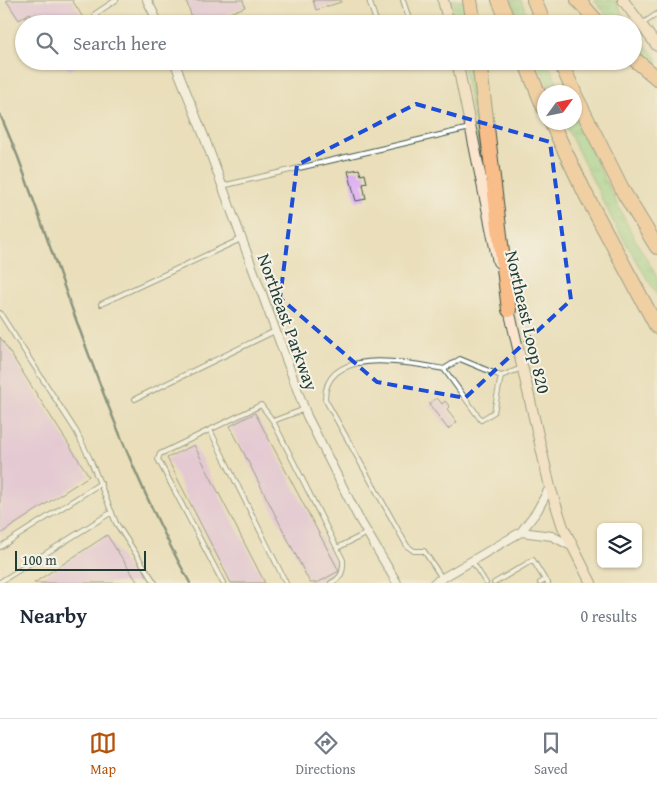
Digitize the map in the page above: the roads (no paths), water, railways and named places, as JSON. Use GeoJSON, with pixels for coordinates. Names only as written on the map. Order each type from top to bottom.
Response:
{"type":"FeatureCollection","features":[{"type":"Feature","properties":{"kind":"highway"},"geometry":{"type":"LineString","coordinates":[[470,0],[472,15]]}},
{"type":"Feature","properties":{"kind":"highway"},"geometry":{"type":"LineString","coordinates":[[499,0],[505,15]]}},
{"type":"Feature","properties":{"kind":"highway"},"geometry":{"type":"LineString","coordinates":[[534,0],[540,15]]}},
{"type":"Feature","properties":{"kind":"highway"},"geometry":{"type":"LineString","coordinates":[[578,0],[591,15]]}},
{"type":"Feature","properties":{"kind":"highway"},"geometry":{"type":"LineString","coordinates":[[642,66],[657,78]]}},
{"type":"Feature","properties":{"kind":"highway"},"geometry":{"type":"LineString","coordinates":[[480,70],[509,310]]}},
{"type":"Feature","properties":{"kind":"highway"},"geometry":{"type":"LineString","coordinates":[[529,70],[537,91]]}},
{"type":"Feature","properties":{"kind":"highway"},"geometry":{"type":"LineString","coordinates":[[564,70],[570,85]]}},
{"type":"Feature","properties":{"kind":"highway"},"geometry":{"type":"LineString","coordinates":[[582,109],[624,193],[657,246]]}},
{"type":"Feature","properties":{"kind":"highway"},"geometry":{"type":"LineString","coordinates":[[555,130],[587,197],[657,327]]}},
{"type":"Feature","properties":{"kind":"main road"},"geometry":{"type":"LineString","coordinates":[[443,0],[447,15]]}},
{"type":"Feature","properties":{"kind":"main road"},"geometry":{"type":"LineString","coordinates":[[623,0],[633,15]]}},
{"type":"Feature","properties":{"kind":"main road"},"geometry":{"type":"LineString","coordinates":[[642,27],[657,46]]}},
{"type":"Feature","properties":{"kind":"main road","name":"Northeast Loop 820"},"geometry":{"type":"LineString","coordinates":[[459,70],[509,310],[550,487],[563,527],[591,583]]}},
{"type":"Feature","properties":{"kind":"street"},"geometry":{"type":"LineString","coordinates":[[147,0],[154,15]]}},
{"type":"Feature","properties":{"kind":"street","name":"Northeast Parkway"},"geometry":{"type":"LineString","coordinates":[[177,70],[305,409],[367,533],[396,583]]}},
{"type":"Feature","properties":{"kind":"street"},"geometry":{"type":"LineString","coordinates":[[434,583],[521,532],[537,511],[550,487]]}},
{"type":"Feature","properties":{"kind":"street"},"geometry":{"type":"LineString","coordinates":[[521,532],[552,536],[573,547]]}},
{"type":"Feature","properties":{"kind":"lane"},"geometry":{"type":"LineString","coordinates":[[103,0],[107,6]]}},
{"type":"Feature","properties":{"kind":"lane"},"geometry":{"type":"LineString","coordinates":[[96,15],[116,0]]}},
{"type":"Feature","properties":{"kind":"lane"},"geometry":{"type":"LineString","coordinates":[[369,0],[374,15]]}},
{"type":"Feature","properties":{"kind":"lane"},"geometry":{"type":"LineString","coordinates":[[403,0],[408,15]]}},
{"type":"Feature","properties":{"kind":"lane"},"geometry":{"type":"LineString","coordinates":[[642,24],[657,14]]}},
{"type":"Feature","properties":{"kind":"lane"},"geometry":{"type":"LineString","coordinates":[[222,186],[470,128]]}},
{"type":"Feature","properties":{"kind":"lane"},"geometry":{"type":"LineString","coordinates":[[101,304],[241,239]]}},
{"type":"Feature","properties":{"kind":"lane"},"geometry":{"type":"LineString","coordinates":[[0,313],[76,431],[101,483],[116,523],[155,583]]}},
{"type":"Feature","properties":{"kind":"lane"},"geometry":{"type":"LineString","coordinates":[[135,399],[275,331]]}},
{"type":"Feature","properties":{"kind":"lane"},"geometry":{"type":"LineString","coordinates":[[442,578],[424,551],[414,551],[408,546],[325,399],[330,378],[336,372],[368,362],[388,361],[444,369],[460,359],[501,376],[522,368]]}},
{"type":"Feature","properties":{"kind":"lane"},"geometry":{"type":"LineString","coordinates":[[444,369],[481,420],[494,412],[501,376]]}},
{"type":"Feature","properties":{"kind":"lane"},"geometry":{"type":"LineString","coordinates":[[223,583],[158,459],[160,454],[262,405],[273,422],[337,548],[344,569],[342,575],[331,583]]}},
{"type":"Feature","properties":{"kind":"lane"},"geometry":{"type":"LineString","coordinates":[[273,422],[305,409]]}},
{"type":"Feature","properties":{"kind":"lane"},"geometry":{"type":"LineString","coordinates":[[210,430],[286,583]]}},
{"type":"Feature","properties":{"kind":"lane"},"geometry":{"type":"LineString","coordinates":[[0,547],[101,483]]}},
{"type":"Feature","properties":{"kind":"lane"},"geometry":{"type":"LineString","coordinates":[[0,582],[112,512]]}},
{"type":"Feature","properties":{"kind":"lane"},"geometry":{"type":"LineString","coordinates":[[337,548],[367,533]]}},
{"type":"Feature","properties":{"kind":"lane"},"geometry":{"type":"LineString","coordinates":[[494,583],[533,560],[546,581],[540,583]]}},
{"type":"Feature","properties":{"kind":"lane"},"geometry":{"type":"LineString","coordinates":[[472,561],[486,583]]}},
{"type":"Feature","properties":{"kind":"railway"},"geometry":{"type":"LineString","coordinates":[[0,114],[18,157],[117,427],[163,532],[190,583]]}}]}
